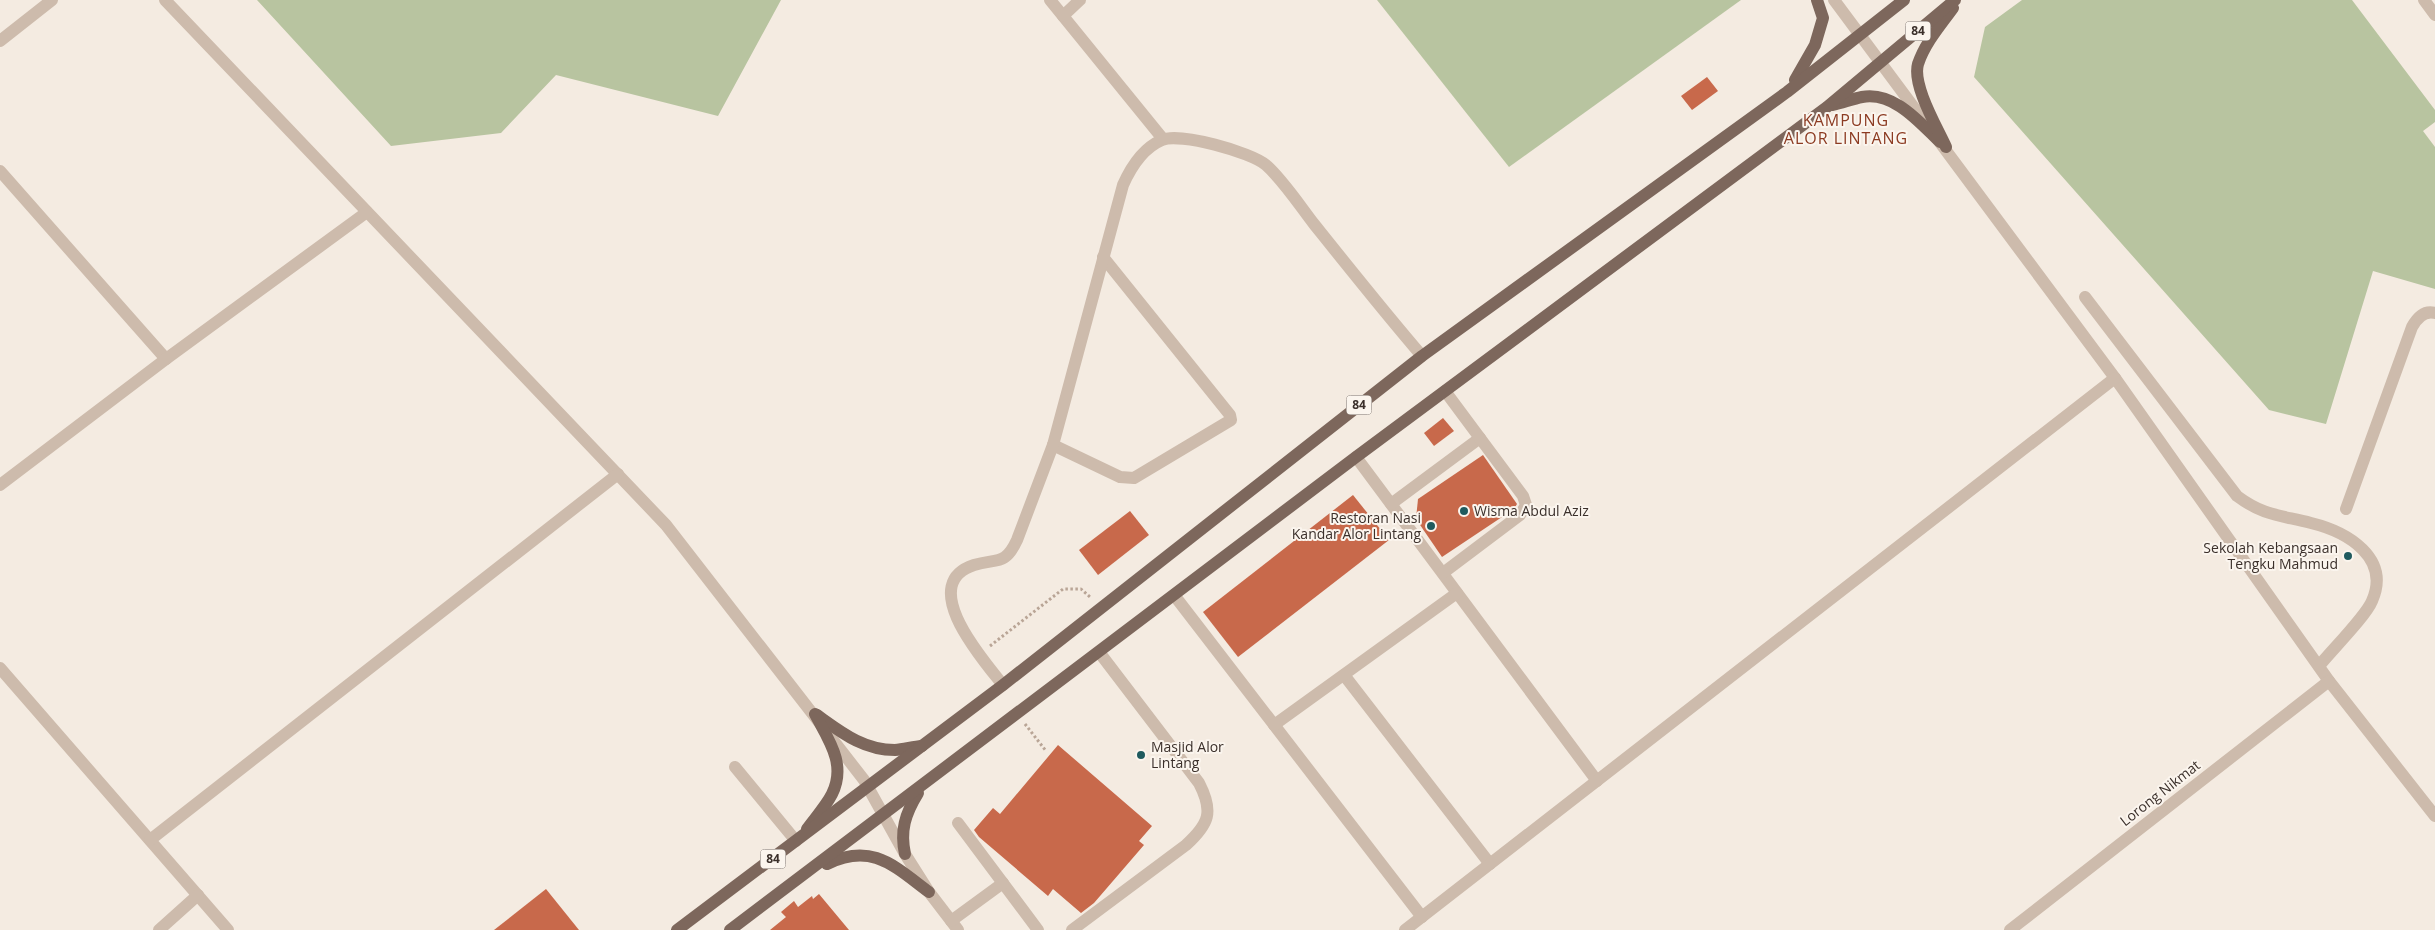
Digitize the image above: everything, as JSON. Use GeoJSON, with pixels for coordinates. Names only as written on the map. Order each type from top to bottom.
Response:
{"type":"FeatureCollection","features":[{"type":"Feature","properties":{"kind":"main road"},"geometry":{"type":"LineString","coordinates":[[1787,92],[1806,64],[1815,45],[1823,18],[1817,0]]}},
{"type":"Feature","properties":{"kind":"main road","name":"84"},"geometry":{"type":"LineString","coordinates":[[677,930],[1003,685],[1422,356],[1787,92],[1904,0]]}},
{"type":"Feature","properties":{"kind":"main road"},"geometry":{"type":"LineString","coordinates":[[1946,147],[1920,90],[1917,66],[1926,46],[1957,0]]}},
{"type":"Feature","properties":{"kind":"main road","name":"84"},"geometry":{"type":"LineString","coordinates":[[730,930],[808,873],[1356,457],[1827,107],[1957,0]]}},
{"type":"Feature","properties":{"kind":"main road"},"geometry":{"type":"LineString","coordinates":[[1827,107],[1864,97],[1891,102],[1906,110],[1946,147]]}},
{"type":"Feature","properties":{"kind":"main road"},"geometry":{"type":"LineString","coordinates":[[814,714],[844,734],[873,748],[897,750],[922,746]]}},
{"type":"Feature","properties":{"kind":"main road"},"geometry":{"type":"LineString","coordinates":[[799,839],[832,795],[837,781],[837,758],[814,714]]}},
{"type":"Feature","properties":{"kind":"main road"},"geometry":{"type":"LineString","coordinates":[[905,854],[903,840],[904,821],[908,809],[921,787]]}},
{"type":"Feature","properties":{"kind":"main road"},"geometry":{"type":"LineString","coordinates":[[808,873],[840,857],[865,855],[888,862],[929,892]]}},
{"type":"Feature","properties":{"kind":"street"},"geometry":{"type":"LineString","coordinates":[[0,41],[52,0]]}},
{"type":"Feature","properties":{"kind":"street"},"geometry":{"type":"LineString","coordinates":[[165,0],[666,525],[814,714],[868,787],[905,854],[929,892],[954,926],[1003,883]]}},
{"type":"Feature","properties":{"kind":"street"},"geometry":{"type":"LineString","coordinates":[[1050,0],[1163,139]]}},
{"type":"Feature","properties":{"kind":"street"},"geometry":{"type":"LineString","coordinates":[[1063,16],[1080,0]]}},
{"type":"Feature","properties":{"kind":"street"},"geometry":{"type":"LineString","coordinates":[[1834,0],[1946,147],[2115,378],[2329,680],[2435,816]]}},
{"type":"Feature","properties":{"kind":"street"},"geometry":{"type":"LineString","coordinates":[[2424,0],[2435,15]]}},
{"type":"Feature","properties":{"kind":"street"},"geometry":{"type":"LineString","coordinates":[[1003,685],[979,654],[951,603],[950,592],[956,577],[965,568],[1004,559],[1012,552],[1053,445],[1123,185],[1130,171],[1148,149],[1163,139],[1191,140],[1240,150],[1267,166],[1422,356]]}},
{"type":"Feature","properties":{"kind":"street"},"geometry":{"type":"LineString","coordinates":[[0,172],[166,359]]}},
{"type":"Feature","properties":{"kind":"street"},"geometry":{"type":"LineString","coordinates":[[0,485],[166,359],[367,212]]}},
{"type":"Feature","properties":{"kind":"street"},"geometry":{"type":"LineString","coordinates":[[1053,445],[1120,477],[1134,478],[1231,420],[1224,408],[1103,257]]}},
{"type":"Feature","properties":{"kind":"street"},"geometry":{"type":"LineString","coordinates":[[2085,297],[2237,496],[2263,513],[2312,523],[2333,530],[2369,555],[2378,573],[2377,587],[2372,603],[2319,666]]}},
{"type":"Feature","properties":{"kind":"street"},"geometry":{"type":"LineString","coordinates":[[2346,509],[2412,327],[2415,321],[2424,313],[2435,312]]}},
{"type":"Feature","properties":{"kind":"street"},"geometry":{"type":"LineString","coordinates":[[1405,930],[2115,378]]}},
{"type":"Feature","properties":{"kind":"street"},"geometry":{"type":"LineString","coordinates":[[1442,574],[1520,515],[1526,505],[1523,496],[1445,391]]}},
{"type":"Feature","properties":{"kind":"street"},"geometry":{"type":"LineString","coordinates":[[1391,504],[1480,438]]}},
{"type":"Feature","properties":{"kind":"street"},"geometry":{"type":"LineString","coordinates":[[1356,457],[1597,781]]}},
{"type":"Feature","properties":{"kind":"street"},"geometry":{"type":"LineString","coordinates":[[150,840],[618,474]]}},
{"type":"Feature","properties":{"kind":"street"},"geometry":{"type":"LineString","coordinates":[[1274,725],[1457,593]]}},
{"type":"Feature","properties":{"kind":"street"},"geometry":{"type":"LineString","coordinates":[[1174,595],[1422,917]]}},
{"type":"Feature","properties":{"kind":"street"},"geometry":{"type":"LineString","coordinates":[[1072,930],[1186,846],[1201,831],[1208,816],[1207,798],[1199,783],[1099,652]]}},
{"type":"Feature","properties":{"kind":"street"},"geometry":{"type":"LineString","coordinates":[[0,668],[228,930]]}},
{"type":"Feature","properties":{"kind":"street"},"geometry":{"type":"LineString","coordinates":[[1344,675],[1490,864]]}},
{"type":"Feature","properties":{"kind":"street","name":"Lorong Nikmat"},"geometry":{"type":"LineString","coordinates":[[2010,930],[2329,680]]}},
{"type":"Feature","properties":{"kind":"street"},"geometry":{"type":"LineString","coordinates":[[735,767],[799,839]]}},
{"type":"Feature","properties":{"kind":"street"},"geometry":{"type":"LineString","coordinates":[[958,823],[1038,930]]}},
{"type":"Feature","properties":{"kind":"street"},"geometry":{"type":"LineString","coordinates":[[159,930],[198,895]]}},
{"type":"Feature","properties":{"kind":"path"},"geometry":{"type":"LineString","coordinates":[[979,654],[1063,589],[1074,588],[1086,592],[1100,609]]}},
{"type":"Feature","properties":{"kind":"path"},"geometry":{"type":"LineString","coordinates":[[1017,714],[1046,751]]}},
{"type":"Feature","properties":{"kind":"green space"},"geometry":{"type":"Polygon","coordinates":[[[257,0],[781,0],[718,116],[556,75],[501,133],[391,146],[257,0]]]}},
{"type":"Feature","properties":{"kind":"green space"},"geometry":{"type":"Polygon","coordinates":[[[1377,0],[1741,0],[1509,167],[1377,0]]]}},
{"type":"Feature","properties":{"kind":"green space"},"geometry":{"type":"Polygon","coordinates":[[[2022,0],[2352,0],[2435,110],[2435,122],[2423,131],[2435,147],[2435,289],[2373,271],[2326,424],[2269,410],[1974,77],[1985,27],[2022,0]]]}},
{"type":"Feature","properties":{"kind":"building"},"geometry":{"type":"Polygon","coordinates":[[[1707,77],[1718,91],[1692,110],[1681,96],[1707,77]]]}},
{"type":"Feature","properties":{"kind":"building"},"geometry":{"type":"Polygon","coordinates":[[[1443,418],[1454,431],[1434,446],[1424,433],[1443,418]]]}},
{"type":"Feature","properties":{"kind":"building","name":"Wisma Abdul Aziz"},"geometry":{"type":"Polygon","coordinates":[[[1483,455],[1517,504],[1514,509],[1442,557],[1416,519],[1418,499],[1483,455]]]}},
{"type":"Feature","properties":{"kind":"building"},"geometry":{"type":"Polygon","coordinates":[[[1353,495],[1389,540],[1238,657],[1203,612],[1353,495]]]}},
{"type":"Feature","properties":{"kind":"building"},"geometry":{"type":"Polygon","coordinates":[[[1130,511],[1149,535],[1098,575],[1079,550],[1130,511]]]}},
{"type":"Feature","properties":{"kind":"building"},"geometry":{"type":"Polygon","coordinates":[[[1058,745],[1152,826],[1139,841],[1144,845],[1094,903],[1081,913],[1053,889],[1048,896],[979,837],[974,830],[993,808],[1000,814],[1058,745]]]}},
{"type":"Feature","properties":{"kind":"building"},"geometry":{"type":"Polygon","coordinates":[[[546,889],[579,930],[494,930],[546,889]]]}},
{"type":"Feature","properties":{"kind":"building"},"geometry":{"type":"Polygon","coordinates":[[[819,894],[849,930],[770,930],[786,917],[781,912],[794,901],[798,907],[812,896],[813,899],[819,894]]]}},
{"type":"Feature","properties":{"kind":"place","name":"Wisma Abdul Aziz"},"geometry":{"type":"Point","coordinates":[1464,511]}},
{"type":"Feature","properties":{"kind":"place","name":"Restoran Nasi Kandar Alor Lintang"},"geometry":{"type":"Point","coordinates":[1431,526]}},
{"type":"Feature","properties":{"kind":"place","name":"Sekolah Kebangsaan Tengku Mahmud"},"geometry":{"type":"Point","coordinates":[2348,556]}},
{"type":"Feature","properties":{"kind":"place","name":"Masjid Alor Lintang"},"geometry":{"type":"Point","coordinates":[1141,755]}},
{"type":"Feature","properties":{"kind":"district","name":"KAMPUNG ALOR LINTANG"},"geometry":{"type":"Point","coordinates":[1846,129]}}]}
